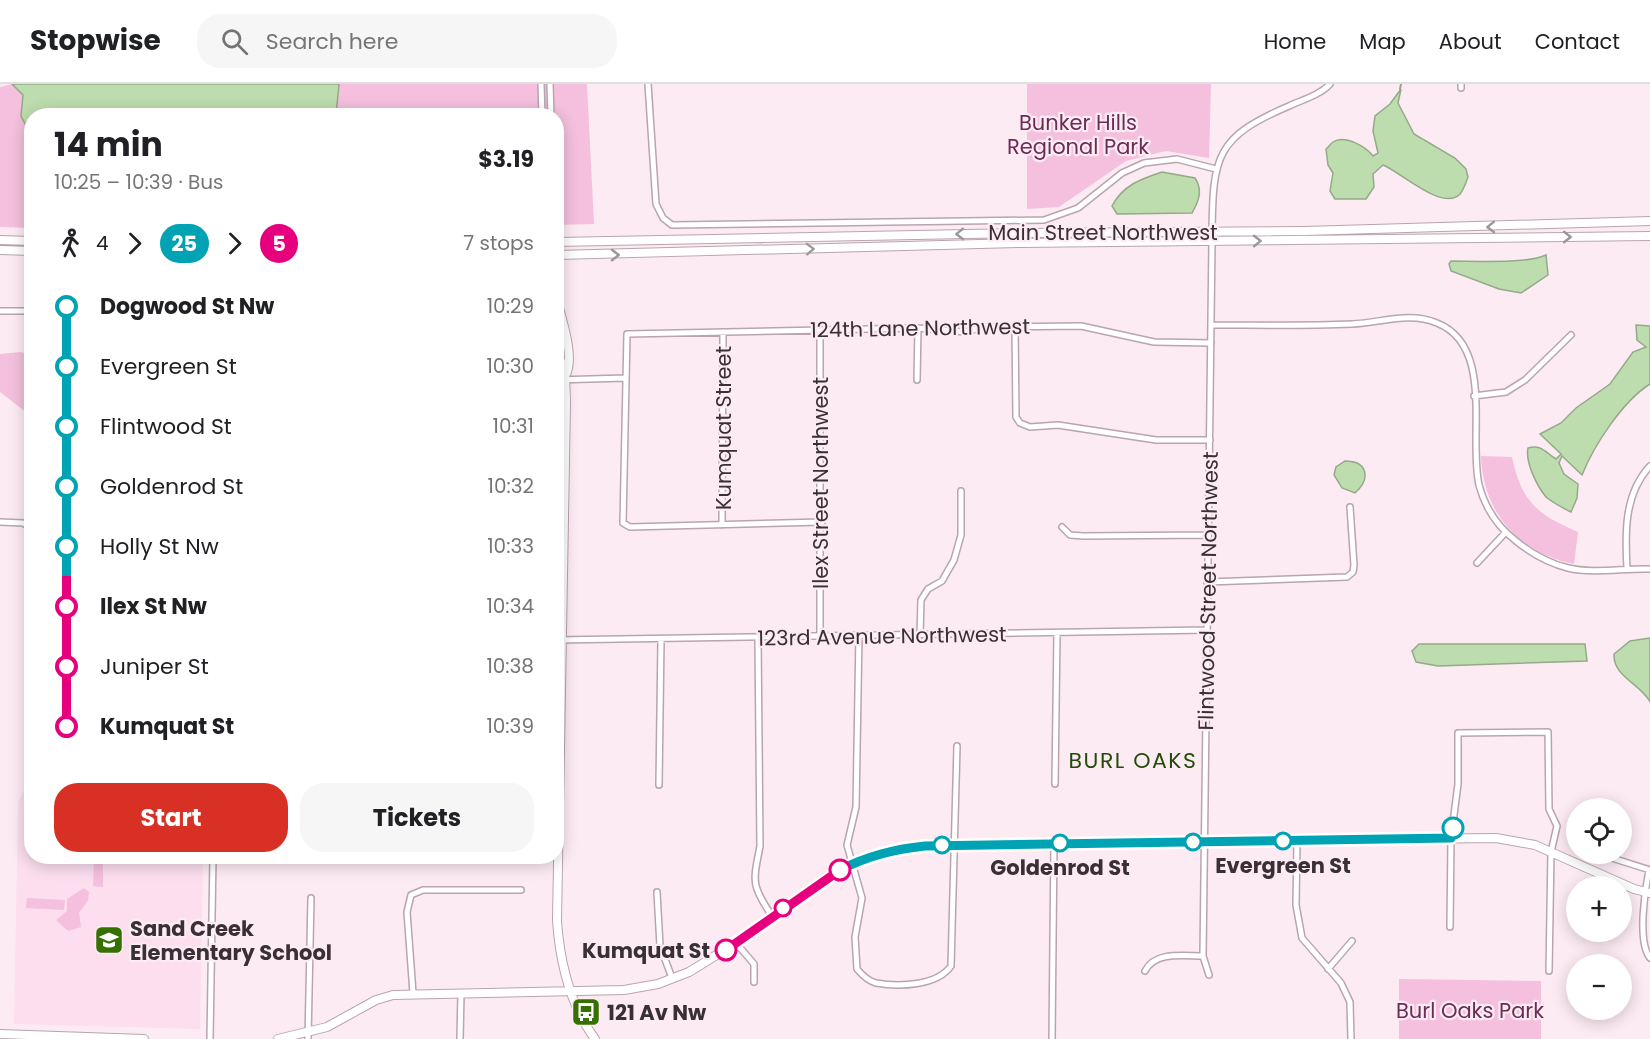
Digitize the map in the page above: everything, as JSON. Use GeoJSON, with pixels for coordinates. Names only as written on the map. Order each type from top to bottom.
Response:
{"type":"FeatureCollection","features":[{"type":"Feature","properties":{"kind":"street"},"geometry":{"type":"LineString","coordinates":[[541,84],[542,108]]}},
{"type":"Feature","properties":{"kind":"street"},"geometry":{"type":"LineString","coordinates":[[550,84],[551,108]]}},
{"type":"Feature","properties":{"kind":"street"},"geometry":{"type":"LineString","coordinates":[[648,84],[656,204],[663,218],[672,225],[1044,220],[1078,208],[1122,173],[1144,163],[1177,159],[1216,169]]}},
{"type":"Feature","properties":{"kind":"street"},"geometry":{"type":"LineString","coordinates":[[1212,232],[1212,188],[1216,169],[1227,145],[1240,130],[1330,84]]}},
{"type":"Feature","properties":{"kind":"street","name":"Main Street Northwest"},"geometry":{"type":"LineString","coordinates":[[564,242],[1212,232],[1650,221]]}},
{"type":"Feature","properties":{"kind":"street","name":"Main Street Northwest"},"geometry":{"type":"LineString","coordinates":[[564,255],[1020,243],[1650,236]]}},
{"type":"Feature","properties":{"kind":"street"},"geometry":{"type":"LineString","coordinates":[[0,240],[24,241]]}},
{"type":"Feature","properties":{"kind":"street","name":"Flintwood Street Northwest"},"geometry":{"type":"LineString","coordinates":[[1209,975],[1203,956],[1212,242]]}},
{"type":"Feature","properties":{"kind":"street"},"geometry":{"type":"LineString","coordinates":[[0,250],[24,251]]}},
{"type":"Feature","properties":{"kind":"street"},"geometry":{"type":"LineString","coordinates":[[0,311],[24,311]]}},
{"type":"Feature","properties":{"kind":"street"},"geometry":{"type":"LineString","coordinates":[[1211,325],[1353,324],[1403,317],[1427,319],[1448,328],[1462,342],[1471,360],[1480,486],[1491,514],[1505,532],[1532,554],[1570,569],[1650,569]]}},
{"type":"Feature","properties":{"kind":"street","name":"124th Lane Northwest"},"geometry":{"type":"LineString","coordinates":[[625,378],[627,334],[918,328],[965,332],[984,327],[1081,326],[1154,342],[1211,343]]}},
{"type":"Feature","properties":{"kind":"street"},"geometry":{"type":"LineString","coordinates":[[1015,327],[1016,417],[1020,423],[1030,427],[1078,427],[1156,440],[1210,440]]}},
{"type":"Feature","properties":{"kind":"street"},"geometry":{"type":"LineString","coordinates":[[917,380],[918,328]]}},
{"type":"Feature","properties":{"kind":"street","name":"Ilex Street Northwest"},"geometry":{"type":"LineString","coordinates":[[820,330],[822,522],[820,636]]}},
{"type":"Feature","properties":{"kind":"street","name":"Kumquat Street"},"geometry":{"type":"LineString","coordinates":[[722,525],[723,332]]}},
{"type":"Feature","properties":{"kind":"street"},"geometry":{"type":"LineString","coordinates":[[564,334],[570,368],[564,376]]}},
{"type":"Feature","properties":{"kind":"street"},"geometry":{"type":"LineString","coordinates":[[1474,396],[1506,392],[1525,380],[1571,335]]}},
{"type":"Feature","properties":{"kind":"street"},"geometry":{"type":"LineString","coordinates":[[564,379],[625,378],[623,523],[630,526],[822,522]]}},
{"type":"Feature","properties":{"kind":"street"},"geometry":{"type":"LineString","coordinates":[[1627,568],[1626,524],[1629,507],[1635,491],[1650,466]]}},
{"type":"Feature","properties":{"kind":"street"},"geometry":{"type":"LineString","coordinates":[[920,635],[921,600],[928,589],[942,581],[961,535],[961,491]]}},
{"type":"Feature","properties":{"kind":"street"},"geometry":{"type":"LineString","coordinates":[[1207,582],[1347,577],[1353,572],[1354,564],[1350,507]]}},
{"type":"Feature","properties":{"kind":"street"},"geometry":{"type":"LineString","coordinates":[[0,522],[24,524]]}},
{"type":"Feature","properties":{"kind":"street"},"geometry":{"type":"LineString","coordinates":[[1062,526],[1070,535],[1083,536],[1208,535]]}},
{"type":"Feature","properties":{"kind":"street"},"geometry":{"type":"LineString","coordinates":[[1477,563],[1505,532]]}},
{"type":"Feature","properties":{"kind":"street","name":"123rd Avenue Northwest"},"geometry":{"type":"LineString","coordinates":[[564,640],[1207,630]]}},
{"type":"Feature","properties":{"kind":"street"},"geometry":{"type":"LineString","coordinates":[[1056,784],[1057,633]]}},
{"type":"Feature","properties":{"kind":"street"},"geometry":{"type":"LineString","coordinates":[[860,635],[855,807],[848,845],[852,864],[859,879],[862,898],[855,937],[857,969],[874,982],[925,982],[941,978],[951,966],[957,746]]}},
{"type":"Feature","properties":{"kind":"street"},"geometry":{"type":"LineString","coordinates":[[758,638],[760,846],[754,878],[756,892],[772,916]]}},
{"type":"Feature","properties":{"kind":"street"},"geometry":{"type":"LineString","coordinates":[[659,785],[661,640]]}},
{"type":"Feature","properties":{"kind":"street"},"geometry":{"type":"LineString","coordinates":[[1450,927],[1451,838],[1458,784],[1458,733],[1548,732],[1549,810],[1557,826],[1551,852],[1549,971]]}},
{"type":"Feature","properties":{"kind":"street"},"geometry":{"type":"LineString","coordinates":[[278,1039],[308,1036],[376,1000],[412,993],[624,990],[658,984],[689,972],[736,943],[828,876],[852,864],[900,848],[1054,843],[1451,838],[1515,840],[1551,852],[1647,892]]}},
{"type":"Feature","properties":{"kind":"street"},"geometry":{"type":"LineString","coordinates":[[1297,841],[1296,905],[1302,938],[1341,983],[1350,1002],[1351,1039]]}},
{"type":"Feature","properties":{"kind":"street"},"geometry":{"type":"LineString","coordinates":[[1052,1039],[1054,843]]}},
{"type":"Feature","properties":{"kind":"street"},"geometry":{"type":"LineString","coordinates":[[210,1039],[213,864]]}},
{"type":"Feature","properties":{"kind":"street"},"geometry":{"type":"LineString","coordinates":[[557,864],[557,921],[560,955],[582,1022],[595,1039]]}},
{"type":"Feature","properties":{"kind":"street"},"geometry":{"type":"LineString","coordinates":[[1631,864],[1650,870],[1645,953],[1650,958]]}},
{"type":"Feature","properties":{"kind":"street"},"geometry":{"type":"LineString","coordinates":[[412,993],[407,912],[410,897],[423,890],[521,890]]}},
{"type":"Feature","properties":{"kind":"street"},"geometry":{"type":"LineString","coordinates":[[657,891],[660,946],[672,978]]}},
{"type":"Feature","properties":{"kind":"street"},"geometry":{"type":"LineString","coordinates":[[308,1036],[311,898]]}},
{"type":"Feature","properties":{"kind":"street"},"geometry":{"type":"LineString","coordinates":[[1328,969],[1352,941]]}},
{"type":"Feature","properties":{"kind":"street"},"geometry":{"type":"LineString","coordinates":[[736,943],[754,964],[754,982]]}},
{"type":"Feature","properties":{"kind":"street"},"geometry":{"type":"LineString","coordinates":[[1145,971],[1152,961],[1160,958],[1203,956]]}},
{"type":"Feature","properties":{"kind":"street"},"geometry":{"type":"LineString","coordinates":[[460,992],[460,1039]]}},
{"type":"Feature","properties":{"kind":"street"},"geometry":{"type":"LineString","coordinates":[[0,1034],[34,1037],[144,1039]]}},
{"type":"Feature","properties":{"kind":"shaded area"},"geometry":{"type":"Polygon","coordinates":[[[12,84],[339,84],[337,108],[24,108],[24,122],[21,116],[23,95],[12,84]]]}},
{"type":"Feature","properties":{"kind":"shaded area"},"geometry":{"type":"Polygon","coordinates":[[[1401,89],[1398,103],[1414,134],[1455,158],[1466,169],[1468,177],[1460,194],[1453,198],[1433,195],[1383,165],[1373,174],[1374,187],[1366,199],[1335,199],[1330,191],[1333,173],[1328,165],[1326,149],[1333,142],[1343,140],[1360,146],[1373,156],[1378,153],[1373,131],[1375,116],[1390,104],[1401,89]]]}},
{"type":"Feature","properties":{"kind":"shaded area"},"geometry":{"type":"Polygon","coordinates":[[[1162,172],[1195,178],[1199,187],[1199,196],[1192,213],[1117,214],[1112,206],[1127,188],[1140,180],[1162,172]]]}},
{"type":"Feature","properties":{"kind":"shaded area"},"geometry":{"type":"Polygon","coordinates":[[[1546,255],[1548,275],[1521,293],[1499,289],[1451,271],[1449,264],[1451,261],[1527,260],[1546,255]]]}},
{"type":"Feature","properties":{"kind":"shaded area"},"geometry":{"type":"Polygon","coordinates":[[[1636,325],[1650,326],[1650,384],[1630,401],[1610,425],[1582,475],[1562,456],[1559,463],[1564,474],[1578,484],[1577,498],[1571,512],[1546,497],[1530,467],[1528,448],[1540,448],[1556,459],[1561,454],[1540,434],[1561,423],[1576,408],[1610,384],[1633,352],[1646,347],[1637,340],[1636,325]]]}},
{"type":"Feature","properties":{"kind":"shaded area"},"geometry":{"type":"Polygon","coordinates":[[[1345,461],[1359,464],[1365,472],[1363,482],[1355,493],[1342,488],[1334,475],[1336,467],[1345,461]]]}},
{"type":"Feature","properties":{"kind":"shaded area"},"geometry":{"type":"Polygon","coordinates":[[[1650,638],[1650,702],[1618,669],[1614,654],[1630,641],[1650,638]]]}},
{"type":"Feature","properties":{"kind":"shaded area"},"geometry":{"type":"Polygon","coordinates":[[[1419,644],[1585,644],[1587,661],[1438,666],[1416,662],[1412,651],[1419,644]]]}},
{"type":"Feature","properties":{"kind":"shaded area","name":"Sand Creek Elementary School"},"geometry":{"type":"Polygon","coordinates":[[[24,791],[24,864],[203,864],[200,1029],[14,1024],[18,802],[24,791]]]}},
{"type":"Feature","properties":{"kind":"green space"},"geometry":{"type":"Polygon","coordinates":[[[12,84],[23,95],[21,116],[24,122],[24,228],[0,227],[0,87],[12,84]]]}},
{"type":"Feature","properties":{"kind":"green space"},"geometry":{"type":"Polygon","coordinates":[[[180,84],[587,84],[594,224],[564,225],[564,108],[185,108],[180,84]]]}},
{"type":"Feature","properties":{"kind":"green space","name":"Bunker Hills Regional Park"},"geometry":{"type":"Polygon","coordinates":[[[1027,84],[1211,84],[1209,158],[1166,151],[1126,161],[1059,207],[1027,209],[1027,84]]]}},
{"type":"Feature","properties":{"kind":"green space"},"geometry":{"type":"Polygon","coordinates":[[[24,353],[24,411],[0,392],[0,354],[24,353]]]}},
{"type":"Feature","properties":{"kind":"green space"},"geometry":{"type":"Polygon","coordinates":[[[1481,456],[1512,457],[1521,486],[1533,505],[1552,519],[1578,532],[1574,564],[1554,559],[1537,550],[1521,540],[1508,527],[1497,512],[1489,495],[1483,477],[1481,456]]]}},
{"type":"Feature","properties":{"kind":"green space"},"geometry":{"type":"Polygon","coordinates":[[[94,864],[103,864],[103,887],[93,886],[94,864]]]}},
{"type":"Feature","properties":{"kind":"green space"},"geometry":{"type":"Polygon","coordinates":[[[84,888],[89,892],[88,900],[79,913],[81,927],[68,931],[56,920],[67,911],[67,899],[84,888]]]}},
{"type":"Feature","properties":{"kind":"green space"},"geometry":{"type":"Polygon","coordinates":[[[27,898],[65,900],[64,910],[26,908],[27,898]]]}},
{"type":"Feature","properties":{"kind":"green space","name":"Burl Oaks Park"},"geometry":{"type":"Polygon","coordinates":[[[1399,979],[1541,981],[1541,1039],[1399,1039],[1399,979]]]}},
{"type":"Feature","properties":{"kind":"waterway"},"geometry":{"type":"LineString","coordinates":[[1400,89],[1401,84]]}},
{"type":"Feature","properties":{"kind":"bus line","name":"25"},"geometry":{"type":"LineString","coordinates":[[840,870],[872,856],[900,848],[925,846],[1451,838],[1453,828]]}},
{"type":"Feature","properties":{"kind":"bus line","name":"5"},"geometry":{"type":"LineString","coordinates":[[726,950],[828,876],[840,870]]}},
{"type":"Feature","properties":{"kind":"place","name":"Evergreen St"},"geometry":{"type":"Point","coordinates":[1283,841]}},
{"type":"Feature","properties":{"kind":"place","name":"Goldenrod St"},"geometry":{"type":"Point","coordinates":[1060,843]}},
{"type":"Feature","properties":{"kind":"place","name":"Sand Creek Elementary School"},"geometry":{"type":"Point","coordinates":[109,940]}},
{"type":"Feature","properties":{"kind":"place","name":"Kumquat St"},"geometry":{"type":"Point","coordinates":[726,950]}},
{"type":"Feature","properties":{"kind":"place","name":"121 Av Nw"},"geometry":{"type":"Point","coordinates":[586,1012]}},
{"type":"Feature","properties":{"kind":"district","name":"BURL OAKS"},"geometry":{"type":"Point","coordinates":[1133,760]}}]}
